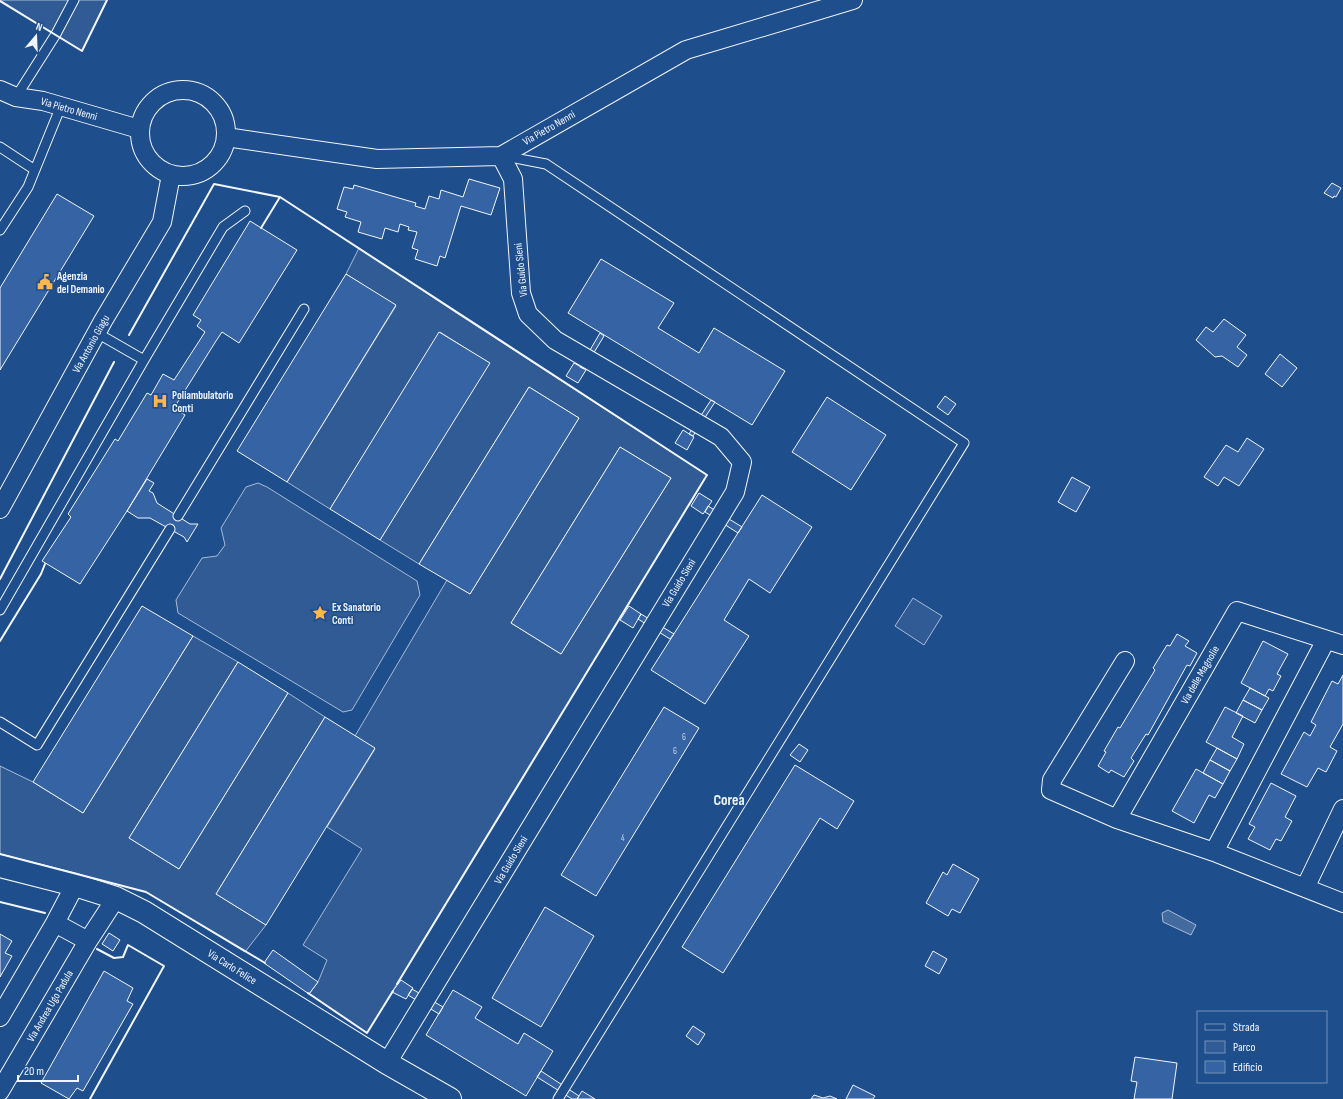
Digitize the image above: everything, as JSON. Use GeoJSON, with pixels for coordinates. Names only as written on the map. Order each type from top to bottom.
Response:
{"type":"FeatureCollection","features":[{"type":"Feature","properties":{"kind":"main road","name":"Via Carlo Felice"},"geometry":{"type":"LineString","coordinates":[[0,866],[75,885],[116,898],[144,912],[387,1063],[450,1099]]}},
{"type":"Feature","properties":{"kind":"street","name":"Via Pietro Nenni"},"geometry":{"type":"LineString","coordinates":[[226,137],[377,159],[501,156],[686,50],[853,0]]}},
{"type":"Feature","properties":{"kind":"street"},"geometry":{"type":"LineString","coordinates":[[184,90],[198,92],[210,99],[220,110],[225,123],[226,137],[224,149],[217,160],[208,169],[196,175],[184,177],[171,175],[160,171],[147,158],[140,141],[139,129],[142,116],[154,101],[171,91],[184,90]]}},
{"type":"Feature","properties":{"kind":"street","name":"Via Pietro Nenni"},"geometry":{"type":"LineString","coordinates":[[8,94],[43,101],[139,129]]}},
{"type":"Feature","properties":{"kind":"street","name":"Via Guido Sieni"},"geometry":{"type":"LineString","coordinates":[[387,1063],[735,492],[742,462],[720,437],[555,340],[528,314],[521,293],[513,179],[501,156]]}},
{"type":"Feature","properties":{"kind":"street","name":"Via Antonio Giagu"},"geometry":{"type":"LineString","coordinates":[[0,509],[6,488],[162,222],[171,175]]}},
{"type":"Feature","properties":{"kind":"street","name":"Via delle Magnolie"},"geometry":{"type":"LineString","coordinates":[[1117,819],[1237,611],[1343,645]]}},
{"type":"Feature","properties":{"kind":"street"},"geometry":{"type":"LineString","coordinates":[[1214,852],[1326,640]]}},
{"type":"Feature","properties":{"kind":"street"},"geometry":{"type":"LineString","coordinates":[[1125,661],[1052,780],[1051,790],[1117,819],[1214,852],[1343,903]]}},
{"type":"Feature","properties":{"kind":"street"},"geometry":{"type":"LineString","coordinates":[[1305,888],[1343,809]]}},
{"type":"Feature","properties":{"kind":"street"},"geometry":{"type":"LineString","coordinates":[[0,1018],[55,924],[75,885]]}},
{"type":"Feature","properties":{"kind":"street","name":"Via Andrea Ugo Padula"},"geometry":{"type":"LineString","coordinates":[[0,1091],[88,942],[116,898]]}},
{"type":"Feature","properties":{"kind":"street"},"geometry":{"type":"LineString","coordinates":[[55,924],[88,942]]}},
{"type":"Feature","properties":{"kind":"lane"},"geometry":{"type":"LineString","coordinates":[[8,94],[56,34],[74,0]]}},
{"type":"Feature","properties":{"kind":"lane"},"geometry":{"type":"LineString","coordinates":[[0,230],[28,187],[61,106]]}},
{"type":"Feature","properties":{"kind":"lane"},"geometry":{"type":"LineString","coordinates":[[0,147],[35,170]]}},
{"type":"Feature","properties":{"kind":"lane"},"geometry":{"type":"LineString","coordinates":[[501,156],[546,164],[964,443],[558,1099]]}},
{"type":"Feature","properties":{"kind":"lane"},"geometry":{"type":"LineString","coordinates":[[0,610],[144,360],[223,227],[246,211]]}},
{"type":"Feature","properties":{"kind":"lane"},"geometry":{"type":"LineString","coordinates":[[178,516],[304,310]]}},
{"type":"Feature","properties":{"kind":"lane"},"geometry":{"type":"LineString","coordinates":[[97,334],[144,360]]}},
{"type":"Feature","properties":{"kind":"lane"},"geometry":{"type":"LineString","coordinates":[[0,722],[37,745],[170,529]]}},
{"type":"Feature","properties":{"kind":"green space"},"geometry":{"type":"Polygon","coordinates":[[[0,0],[107,0],[82,51],[0,0]]]}},
{"type":"Feature","properties":{"kind":"green space"},"geometry":{"type":"Polygon","coordinates":[[[359,248],[707,475],[367,1033],[309,994],[318,982],[327,960],[303,945],[362,849],[327,827],[375,749],[355,736],[447,580],[470,594],[579,418],[529,387],[419,564],[380,540],[489,363],[440,332],[330,509],[287,482],[396,306],[346,274],[359,248]],[[620,447],[511,623],[561,654],[671,478],[620,447]]]}},
{"type":"Feature","properties":{"kind":"green space"},"geometry":{"type":"Polygon","coordinates":[[[258,483],[267,487],[417,581],[420,595],[352,710],[343,712],[178,613],[176,600],[202,558],[217,556],[225,545],[221,528],[246,487],[258,483]]]}},
{"type":"Feature","properties":{"kind":"green space"},"geometry":{"type":"Polygon","coordinates":[[[913,598],[942,616],[924,645],[895,626],[913,598]]]}},
{"type":"Feature","properties":{"kind":"green space"},"geometry":{"type":"Polygon","coordinates":[[[193,636],[238,662],[129,838],[179,869],[288,693],[325,717],[216,894],[266,925],[245,952],[146,892],[0,854],[0,766],[33,782],[83,813],[193,636]]]}},
{"type":"Feature","properties":{"kind":"shaded area"},"geometry":{"type":"Polygon","coordinates":[[[1168,910],[1196,925],[1191,935],[1163,922],[1162,913],[1168,910]]]}},
{"type":"Feature","properties":{"kind":"building"},"geometry":{"type":"Polygon","coordinates":[[[469,179],[500,188],[491,215],[461,206],[445,258],[440,256],[437,266],[415,259],[418,250],[412,248],[417,232],[408,230],[409,227],[400,224],[398,232],[385,228],[382,239],[358,232],[361,222],[345,217],[347,212],[337,209],[344,187],[353,189],[354,185],[416,203],[415,206],[425,209],[429,196],[439,199],[441,190],[463,197],[469,179]]]}},
{"type":"Feature","properties":{"kind":"building"},"geometry":{"type":"Polygon","coordinates":[[[1332,183],[1341,188],[1336,197],[1334,196],[1333,198],[1324,193],[1332,183]]]}},
{"type":"Feature","properties":{"kind":"building"},"geometry":{"type":"Polygon","coordinates":[[[57,194],[94,216],[0,370],[0,288],[57,194]]]}},
{"type":"Feature","properties":{"kind":"building","name":"Poliambulatorio Conti"},"geometry":{"type":"Polygon","coordinates":[[[250,221],[297,250],[239,343],[222,332],[216,341],[174,408],[185,415],[127,511],[80,584],[42,561],[71,517],[68,514],[115,439],[118,441],[147,393],[151,395],[163,374],[174,380],[205,332],[197,326],[201,320],[193,315],[250,221]]]}},
{"type":"Feature","properties":{"kind":"building"},"geometry":{"type":"Polygon","coordinates":[[[601,259],[674,303],[658,328],[699,353],[714,328],[785,371],[752,425],[568,313],[601,259]]]}},
{"type":"Feature","properties":{"kind":"building"},"geometry":{"type":"Polygon","coordinates":[[[346,274],[396,305],[287,482],[237,451],[346,274]]]}},
{"type":"Feature","properties":{"kind":"building"},"geometry":{"type":"Polygon","coordinates":[[[1224,319],[1246,335],[1237,347],[1247,355],[1238,367],[1222,356],[1215,357],[1196,340],[1206,327],[1213,332],[1224,319]]]}},
{"type":"Feature","properties":{"kind":"building"},"geometry":{"type":"Polygon","coordinates":[[[439,332],[490,363],[380,540],[330,509],[439,332]]]}},
{"type":"Feature","properties":{"kind":"building"},"geometry":{"type":"Polygon","coordinates":[[[600,333],[604,336],[584,369],[580,367],[600,333]]]}},
{"type":"Feature","properties":{"kind":"building"},"geometry":{"type":"Polygon","coordinates":[[[1280,354],[1297,368],[1282,387],[1265,374],[1280,354]]]}},
{"type":"Feature","properties":{"kind":"building"},"geometry":{"type":"Polygon","coordinates":[[[574,363],[586,370],[578,383],[566,376],[574,363]]]}},
{"type":"Feature","properties":{"kind":"building"},"geometry":{"type":"Polygon","coordinates":[[[529,387],[579,418],[470,594],[419,564],[529,387]]]}},
{"type":"Feature","properties":{"kind":"building"},"geometry":{"type":"Polygon","coordinates":[[[945,396],[956,404],[948,415],[937,407],[945,396]]]}},
{"type":"Feature","properties":{"kind":"building"},"geometry":{"type":"Polygon","coordinates":[[[827,397],[886,435],[851,490],[792,452],[827,397]]]}},
{"type":"Feature","properties":{"kind":"building"},"geometry":{"type":"Polygon","coordinates":[[[711,400],[715,402],[693,436],[689,434],[711,400]]]}},
{"type":"Feature","properties":{"kind":"building"},"geometry":{"type":"Polygon","coordinates":[[[683,430],[694,437],[687,450],[675,443],[683,430]]]}},
{"type":"Feature","properties":{"kind":"building"},"geometry":{"type":"Polygon","coordinates":[[[1247,438],[1264,449],[1239,486],[1224,477],[1218,486],[1204,477],[1226,445],[1238,452],[1247,438]]]}},
{"type":"Feature","properties":{"kind":"building"},"geometry":{"type":"Polygon","coordinates":[[[620,447],[671,478],[561,654],[511,623],[620,447]]]}},
{"type":"Feature","properties":{"kind":"building"},"geometry":{"type":"Polygon","coordinates":[[[1072,477],[1090,487],[1076,512],[1058,502],[1072,477]]]}},
{"type":"Feature","properties":{"kind":"building"},"geometry":{"type":"Polygon","coordinates":[[[147,479],[154,483],[149,491],[153,493],[157,503],[190,524],[198,524],[187,542],[184,537],[150,518],[138,518],[127,511],[147,479]]]}},
{"type":"Feature","properties":{"kind":"building"},"geometry":{"type":"Polygon","coordinates":[[[699,493],[712,501],[703,514],[691,506],[699,493]]]}},
{"type":"Feature","properties":{"kind":"building"},"geometry":{"type":"Polygon","coordinates":[[[762,495],[812,527],[770,593],[749,579],[724,620],[749,636],[705,704],[651,670],[762,495]]]}},
{"type":"Feature","properties":{"kind":"building"},"geometry":{"type":"Polygon","coordinates":[[[708,506],[742,527],[738,533],[705,512],[708,506]]]}},
{"type":"Feature","properties":{"kind":"building"},"geometry":{"type":"Polygon","coordinates":[[[142,606],[193,636],[83,813],[33,782],[142,606]]]}},
{"type":"Feature","properties":{"kind":"building"},"geometry":{"type":"Polygon","coordinates":[[[629,606],[641,614],[633,628],[620,620],[629,606]]]}},
{"type":"Feature","properties":{"kind":"building"},"geometry":{"type":"Polygon","coordinates":[[[641,614],[674,634],[670,639],[638,619],[641,614]]]}},
{"type":"Feature","properties":{"kind":"building"},"geometry":{"type":"Polygon","coordinates":[[[1177,634],[1189,641],[1185,646],[1197,653],[1190,666],[1187,665],[1148,735],[1146,734],[1131,758],[1134,761],[1124,777],[1111,770],[1109,773],[1098,766],[1106,752],[1104,751],[1118,727],[1120,728],[1155,670],[1153,668],[1167,645],[1170,646],[1177,634]]]}},
{"type":"Feature","properties":{"kind":"building"},"geometry":{"type":"Polygon","coordinates":[[[1263,641],[1288,654],[1277,674],[1281,676],[1273,691],[1269,689],[1265,696],[1241,683],[1263,641]]]}},
{"type":"Feature","properties":{"kind":"building"},"geometry":{"type":"Polygon","coordinates":[[[238,662],[288,693],[179,869],[129,838],[238,662]]]}},
{"type":"Feature","properties":{"kind":"building"},"geometry":{"type":"Polygon","coordinates":[[[1343,675],[1343,724],[1330,747],[1337,751],[1326,772],[1318,768],[1307,787],[1281,774],[1304,732],[1310,736],[1316,725],[1311,722],[1332,681],[1338,684],[1343,675]]]}},
{"type":"Feature","properties":{"kind":"building"},"geometry":{"type":"Polygon","coordinates":[[[1250,688],[1269,698],[1262,710],[1243,700],[1250,688]]]}},
{"type":"Feature","properties":{"kind":"building"},"geometry":{"type":"Polygon","coordinates":[[[1243,700],[1262,710],[1255,723],[1236,713],[1243,700]]]}},
{"type":"Feature","properties":{"kind":"building"},"geometry":{"type":"Polygon","coordinates":[[[664,707],[699,728],[596,896],[561,875],[664,707]]]}},
{"type":"Feature","properties":{"kind":"building"},"geometry":{"type":"Polygon","coordinates":[[[1225,707],[1243,716],[1232,737],[1244,744],[1237,759],[1206,742],[1225,707]]]}},
{"type":"Feature","properties":{"kind":"building"},"geometry":{"type":"Polygon","coordinates":[[[325,717],[375,748],[266,925],[216,894],[325,717]]]}},
{"type":"Feature","properties":{"kind":"building"},"geometry":{"type":"Polygon","coordinates":[[[799,744],[808,750],[800,762],[790,755],[799,744]]]}},
{"type":"Feature","properties":{"kind":"building"},"geometry":{"type":"Polygon","coordinates":[[[1217,748],[1237,759],[1230,771],[1210,760],[1217,748]]]}},
{"type":"Feature","properties":{"kind":"building"},"geometry":{"type":"Polygon","coordinates":[[[1210,760],[1230,771],[1223,784],[1203,773],[1210,760]]]}},
{"type":"Feature","properties":{"kind":"building"},"geometry":{"type":"Polygon","coordinates":[[[795,765],[854,801],[837,829],[820,818],[723,973],[682,947],[795,765]]]}},
{"type":"Feature","properties":{"kind":"building"},"geometry":{"type":"Polygon","coordinates":[[[1196,769],[1223,784],[1215,798],[1209,795],[1194,823],[1172,811],[1196,769]]]}},
{"type":"Feature","properties":{"kind":"building"},"geometry":{"type":"Polygon","coordinates":[[[1271,783],[1296,796],[1285,817],[1292,821],[1281,841],[1276,839],[1270,850],[1248,839],[1255,827],[1249,824],[1271,783]]]}},
{"type":"Feature","properties":{"kind":"building"},"geometry":{"type":"Polygon","coordinates":[[[953,864],[979,879],[960,913],[952,909],[948,916],[926,903],[943,872],[947,875],[953,864]]]}},
{"type":"Feature","properties":{"kind":"building"},"geometry":{"type":"Polygon","coordinates":[[[545,907],[594,936],[541,1027],[492,998],[545,907]]]}},
{"type":"Feature","properties":{"kind":"building"},"geometry":{"type":"Polygon","coordinates":[[[109,933],[120,940],[113,951],[102,944],[109,933]]]}},
{"type":"Feature","properties":{"kind":"building"},"geometry":{"type":"Polygon","coordinates":[[[0,934],[12,941],[5,953],[12,956],[0,977],[0,934]]]}},
{"type":"Feature","properties":{"kind":"building"},"geometry":{"type":"Polygon","coordinates":[[[273,950],[318,982],[309,994],[264,963],[273,950]]]}},
{"type":"Feature","properties":{"kind":"building"},"geometry":{"type":"Polygon","coordinates":[[[933,951],[947,959],[939,974],[925,966],[933,951]]]}},
{"type":"Feature","properties":{"kind":"building"},"geometry":{"type":"Polygon","coordinates":[[[104,971],[133,988],[127,1001],[133,1004],[83,1091],[77,1088],[69,1099],[41,1083],[104,971]]]}},
{"type":"Feature","properties":{"kind":"building"},"geometry":{"type":"Polygon","coordinates":[[[401,980],[413,988],[406,999],[392,992],[401,980]]]}},
{"type":"Feature","properties":{"kind":"building"},"geometry":{"type":"Polygon","coordinates":[[[412,989],[443,1007],[439,1014],[408,995],[412,989]]]}},
{"type":"Feature","properties":{"kind":"building"},"geometry":{"type":"Polygon","coordinates":[[[453,990],[482,1007],[475,1018],[518,1044],[524,1033],[553,1051],[526,1096],[426,1035],[453,990]]]}},
{"type":"Feature","properties":{"kind":"building"},"geometry":{"type":"Polygon","coordinates":[[[693,1026],[705,1034],[698,1045],[686,1036],[693,1026]]]}},
{"type":"Feature","properties":{"kind":"building"},"geometry":{"type":"Polygon","coordinates":[[[1135,1057],[1177,1063],[1172,1099],[1134,1099],[1137,1082],[1131,1081],[1135,1057]]]}},
{"type":"Feature","properties":{"kind":"building"},"geometry":{"type":"Polygon","coordinates":[[[541,1071],[579,1096],[577,1099],[572,1099],[537,1077],[541,1071]]]}},
{"type":"Feature","properties":{"kind":"building"},"geometry":{"type":"Polygon","coordinates":[[[853,1085],[875,1096],[873,1099],[846,1099],[853,1085]]]}},
{"type":"Feature","properties":{"kind":"building"},"geometry":{"type":"Polygon","coordinates":[[[582,1091],[595,1099],[577,1099],[582,1091]]]}},
{"type":"Feature","properties":{"kind":"building"},"geometry":{"type":"Polygon","coordinates":[[[814,1095],[823,1098],[830,1096],[837,1099],[811,1099],[814,1095]]]}},
{"type":"Feature","properties":{"kind":"wall"},"geometry":{"type":"LineString","coordinates":[[0,1],[82,51],[107,0]]}},
{"type":"Feature","properties":{"kind":"wall"},"geometry":{"type":"LineString","coordinates":[[129,335],[214,184],[280,197]]}},
{"type":"Feature","properties":{"kind":"wall"},"geometry":{"type":"LineString","coordinates":[[261,228],[280,197],[707,475],[397,984]]}},
{"type":"Feature","properties":{"kind":"wall"},"geometry":{"type":"LineString","coordinates":[[0,579],[114,362]]}},
{"type":"Feature","properties":{"kind":"wall"},"geometry":{"type":"LineString","coordinates":[[0,641],[41,574],[45,564]]}},
{"type":"Feature","properties":{"kind":"wall"},"geometry":{"type":"LineString","coordinates":[[0,854],[146,892],[265,963]]}},
{"type":"Feature","properties":{"kind":"wall"},"geometry":{"type":"LineString","coordinates":[[0,902],[45,913]]}},
{"type":"Feature","properties":{"kind":"wall"},"geometry":{"type":"LineString","coordinates":[[90,1099],[164,966],[128,945],[123,957],[114,958],[97,949]]}},
{"type":"Feature","properties":{"kind":"wall"},"geometry":{"type":"LineString","coordinates":[[308,993],[367,1033],[393,991]]}},
{"type":"Feature","properties":{"kind":"place","name":"Agenzia del Demanio"},"geometry":{"type":"Point","coordinates":[45,282]}},
{"type":"Feature","properties":{"kind":"place","name":"Poliambulatorio Conti"},"geometry":{"type":"Point","coordinates":[160,401]}},
{"type":"Feature","properties":{"kind":"place","name":"Ex Sanatorio Conti"},"geometry":{"type":"Point","coordinates":[320,613]}},
{"type":"Feature","properties":{"kind":"district","name":"Corea"},"geometry":{"type":"Point","coordinates":[729,800]}}]}
